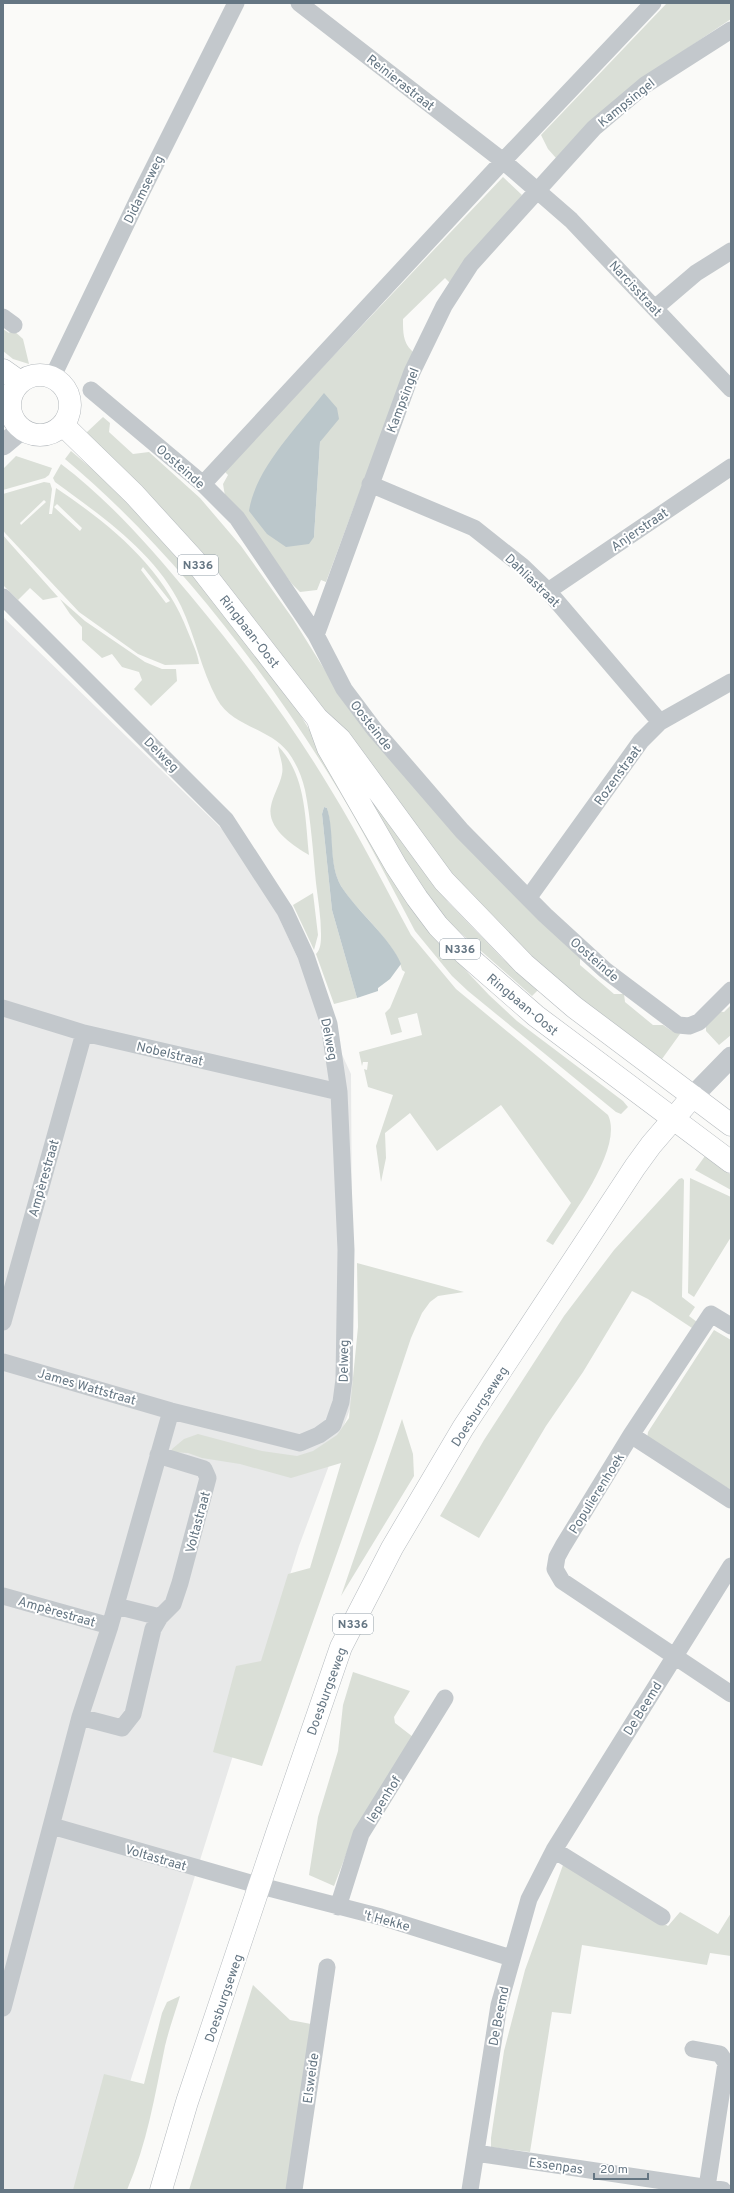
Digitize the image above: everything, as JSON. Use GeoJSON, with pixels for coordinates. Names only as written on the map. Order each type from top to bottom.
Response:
{"type":"FeatureCollection","features":[{"type":"Feature","properties":{"kind":"main road"},"geometry":{"type":"LineString","coordinates":[[11,376],[53,376],[61,383],[70,400],[70,411],[63,425],[50,434],[40,435],[22,429],[16,424],[10,408],[11,376]]}},
{"type":"Feature","properties":{"kind":"main road","name":"Ringbaan-Oost"},"geometry":{"type":"LineString","coordinates":[[63,425],[134,494],[195,561],[317,718],[340,739],[444,881],[524,964],[574,1007],[731,1125]]}},
{"type":"Feature","properties":{"kind":"main road","name":"Ringbaan-Oost"},"geometry":{"type":"LineString","coordinates":[[317,718],[328,748],[396,866],[438,926],[470,959],[536,1016],[731,1162]]}},
{"type":"Feature","properties":{"kind":"main road","name":"N336"},"geometry":{"type":"LineString","coordinates":[[672,1119],[693,1096]]}},
{"type":"Feature","properties":{"kind":"main road","name":"Doesburgseweg"},"geometry":{"type":"LineString","coordinates":[[161,2190],[187,2102],[341,1647],[392,1548],[463,1428],[635,1167],[672,1119]]}},
{"type":"Feature","properties":{"kind":"street","name":"Didamseweg"},"geometry":{"type":"LineString","coordinates":[[53,376],[142,191],[236,3]]}},
{"type":"Feature","properties":{"kind":"street","name":"Reinierastraat"},"geometry":{"type":"LineString","coordinates":[[299,3],[503,161]]}},
{"type":"Feature","properties":{"kind":"street"},"geometry":{"type":"LineString","coordinates":[[203,484],[503,161],[653,3]]}},
{"type":"Feature","properties":{"kind":"street","name":"Kampsingel"},"geometry":{"type":"LineString","coordinates":[[316,634],[412,372],[444,306],[471,264],[594,128],[639,90],[731,30]]}},
{"type":"Feature","properties":{"kind":"street"},"geometry":{"type":"LineString","coordinates":[[503,161],[537,192]]}},
{"type":"Feature","properties":{"kind":"street","name":"Narcisstraat"},"geometry":{"type":"LineString","coordinates":[[537,192],[571,220],[731,389]]}},
{"type":"Feature","properties":{"kind":"street"},"geometry":{"type":"LineString","coordinates":[[655,308],[696,273],[731,251]]}},
{"type":"Feature","properties":{"kind":"street","name":"Oosteinde"},"geometry":{"type":"LineString","coordinates":[[91,390],[203,484],[237,518],[316,634],[344,689],[374,729],[462,831],[529,898],[605,970],[666,1018],[678,1025],[689,1026],[699,1022],[731,990]]}},
{"type":"Feature","properties":{"kind":"street"},"geometry":{"type":"LineString","coordinates":[[3,444],[22,429]]}},
{"type":"Feature","properties":{"kind":"street","name":"Anjerstraat"},"geometry":{"type":"LineString","coordinates":[[548,591],[731,467]]}},
{"type":"Feature","properties":{"kind":"street","name":"Dahliastraat"},"geometry":{"type":"LineString","coordinates":[[370,484],[474,528],[522,566],[548,591],[660,722]]}},
{"type":"Feature","properties":{"kind":"street","name":"Delweg"},"geometry":{"type":"LineString","coordinates":[[3,597],[226,820],[285,911],[306,956],[328,1024],[339,1092],[345,1204],[344,1378],[341,1402],[332,1425],[319,1435],[300,1443],[171,1411]]}},
{"type":"Feature","properties":{"kind":"street","name":"Rozenstraat"},"geometry":{"type":"LineString","coordinates":[[529,898],[641,741],[660,722],[731,682]]}},
{"type":"Feature","properties":{"kind":"street","name":"Nobelstraat"},"geometry":{"type":"LineString","coordinates":[[3,1008],[84,1033],[339,1092]]}},
{"type":"Feature","properties":{"kind":"street","name":"Ampèrestraat"},"geometry":{"type":"LineString","coordinates":[[3,1322],[84,1033]]}},
{"type":"Feature","properties":{"kind":"street"},"geometry":{"type":"LineString","coordinates":[[693,1096],[731,1057]]}},
{"type":"Feature","properties":{"kind":"street","name":"Populierenhoek"},"geometry":{"type":"LineString","coordinates":[[731,1326],[711,1314],[631,1435],[563,1546],[557,1558],[555,1569],[562,1581],[731,1694]]}},
{"type":"Feature","properties":{"kind":"street","name":"James Wattstraat"},"geometry":{"type":"LineString","coordinates":[[3,1362],[171,1411]]}},
{"type":"Feature","properties":{"kind":"street"},"geometry":{"type":"LineString","coordinates":[[3,2008],[80,1717],[116,1606],[171,1411]]}},
{"type":"Feature","properties":{"kind":"street"},"geometry":{"type":"LineString","coordinates":[[631,1435],[731,1500]]}},
{"type":"Feature","properties":{"kind":"street","name":"Voltastraat"},"geometry":{"type":"LineString","coordinates":[[80,1717],[122,1728],[133,1714],[153,1629],[160,1618],[173,1604],[180,1583],[208,1478],[204,1469],[158,1455]]}},
{"type":"Feature","properties":{"kind":"street","name":"De Beemd"},"geometry":{"type":"LineString","coordinates":[[470,2190],[499,2005],[511,1958],[529,1899],[554,1850],[731,1566]]}},
{"type":"Feature","properties":{"kind":"street","name":"Ampèrestraat"},"geometry":{"type":"LineString","coordinates":[[3,1596],[110,1626]]}},
{"type":"Feature","properties":{"kind":"street"},"geometry":{"type":"LineString","coordinates":[[116,1606],[160,1618]]}},
{"type":"Feature","properties":{"kind":"street","name":"Iepenhof"},"geometry":{"type":"LineString","coordinates":[[338,1907],[361,1834],[445,1698]]}},
{"type":"Feature","properties":{"kind":"street","name":"Voltastraat"},"geometry":{"type":"LineString","coordinates":[[52,1826],[261,1886]]}},
{"type":"Feature","properties":{"kind":"street"},"geometry":{"type":"LineString","coordinates":[[554,1850],[662,1917]]}},
{"type":"Feature","properties":{"kind":"street","name":"'t Hekke"},"geometry":{"type":"LineString","coordinates":[[261,1886],[412,1926],[511,1958]]}},
{"type":"Feature","properties":{"kind":"street","name":"Elsweide"},"geometry":{"type":"LineString","coordinates":[[294,2190],[327,1967]]}},
{"type":"Feature","properties":{"kind":"street","name":"Essenpas"},"geometry":{"type":"LineString","coordinates":[[476,2153],[715,2189],[726,2062],[720,2054],[693,2049]]}},
{"type":"Feature","properties":{"kind":"shaded area"},"geometry":{"type":"Polygon","coordinates":[[[667,3],[731,3],[731,19],[667,62],[556,158],[548,149],[541,135],[667,3]]]}},
{"type":"Feature","properties":{"kind":"shaded area"},"geometry":{"type":"Polygon","coordinates":[[[503,177],[522,195],[454,287],[445,278],[403,319],[403,330],[406,343],[417,355],[355,504],[326,582],[321,580],[317,590],[300,592],[292,584],[225,496],[223,484],[228,475],[224,471],[503,177]],[[325,434],[279,450],[314,537],[320,442],[325,434]]]}},
{"type":"Feature","properties":{"kind":"shaded area"},"geometry":{"type":"Polygon","coordinates":[[[3,329],[9,333],[12,329],[23,339],[29,364],[13,359],[3,351],[3,329]]]}},
{"type":"Feature","properties":{"kind":"shaded area"},"geometry":{"type":"Polygon","coordinates":[[[324,393],[337,408],[339,419],[320,442],[314,537],[309,544],[286,547],[267,534],[249,511],[253,495],[269,464],[290,434],[324,393]]]}},
{"type":"Feature","properties":{"kind":"shaded area"},"geometry":{"type":"Polygon","coordinates":[[[103,417],[110,423],[109,432],[133,454],[149,452],[200,498],[241,546],[293,619],[341,696],[580,957],[580,965],[614,994],[624,994],[625,1002],[653,1025],[663,1025],[672,1031],[679,1032],[680,1034],[662,1059],[632,1038],[541,968],[473,899],[86,433],[103,417]]]}},
{"type":"Feature","properties":{"kind":"shaded area"},"geometry":{"type":"Polygon","coordinates":[[[71,451],[117,490],[199,581],[293,703],[440,943],[489,995],[517,1021],[623,1101],[628,1107],[621,1114],[616,1112],[468,991],[452,976],[415,931],[340,792],[272,688],[241,647],[174,566],[139,528],[65,459],[71,451]]]}},
{"type":"Feature","properties":{"kind":"shaded area"},"geometry":{"type":"Polygon","coordinates":[[[16,456],[52,468],[49,475],[45,478],[3,490],[3,469],[16,456]]]}},
{"type":"Feature","properties":{"kind":"shaded area"},"geometry":{"type":"Polygon","coordinates":[[[61,464],[96,493],[145,542],[246,665],[299,739],[342,808],[411,935],[456,989],[608,1115],[611,1129],[609,1145],[602,1163],[583,1200],[553,1245],[546,1241],[571,1203],[501,1105],[437,1151],[410,1113],[385,1133],[386,1158],[381,1182],[376,1146],[393,1095],[368,1087],[364,1069],[367,1070],[368,1062],[363,1062],[362,1066],[359,1052],[422,1035],[417,1013],[398,1018],[402,1032],[391,1035],[385,1013],[390,1008],[405,972],[402,970],[399,960],[384,938],[341,886],[334,868],[329,818],[327,808],[324,807],[322,814],[332,910],[357,998],[334,1004],[316,954],[319,950],[321,942],[320,915],[307,801],[302,780],[296,765],[288,752],[280,744],[271,737],[232,716],[224,708],[211,688],[186,617],[170,587],[157,569],[126,536],[55,482],[53,478],[61,464]]]}},
{"type":"Feature","properties":{"kind":"shaded area"},"geometry":{"type":"Polygon","coordinates":[[[44,482],[50,483],[52,489],[49,514],[52,514],[56,488],[116,533],[134,550],[165,588],[178,609],[196,652],[199,664],[165,665],[138,654],[79,612],[3,530],[3,494],[44,482]],[[44,500],[20,523],[21,525],[46,502],[44,500]],[[57,504],[54,507],[80,531],[82,528],[57,504]],[[143,567],[141,570],[166,603],[170,601],[143,567]]]}},
{"type":"Feature","properties":{"kind":"shaded area"},"geometry":{"type":"Polygon","coordinates":[[[3,535],[58,597],[43,600],[30,588],[18,600],[3,585],[3,535]]]}},
{"type":"Feature","properties":{"kind":"shaded area"},"geometry":{"type":"Polygon","coordinates":[[[60,599],[85,621],[145,662],[162,669],[176,669],[177,681],[151,706],[134,689],[142,680],[139,672],[122,667],[112,654],[102,658],[82,640],[82,627],[70,614],[60,599]]]}},
{"type":"Feature","properties":{"kind":"shaded area"},"geometry":{"type":"Polygon","coordinates":[[[3,617],[251,857],[351,1074],[353,1401],[299,1546],[96,2190],[3,2190],[3,617]]]}},
{"type":"Feature","properties":{"kind":"shaded area"},"geometry":{"type":"Polygon","coordinates":[[[334,740],[448,902],[502,958],[538,990],[532,996],[447,921],[417,881],[334,740]]]}},
{"type":"Feature","properties":{"kind":"shaded area"},"geometry":{"type":"Polygon","coordinates":[[[278,746],[287,757],[299,783],[305,811],[309,855],[296,847],[282,835],[273,822],[271,806],[282,771],[278,746]]]}},
{"type":"Feature","properties":{"kind":"shaded area"},"geometry":{"type":"Polygon","coordinates":[[[324,807],[327,808],[331,828],[334,868],[341,886],[355,905],[390,945],[401,964],[390,979],[378,988],[378,991],[357,998],[332,910],[322,814],[324,807]]]}},
{"type":"Feature","properties":{"kind":"shaded area"},"geometry":{"type":"Polygon","coordinates":[[[313,893],[318,935],[314,950],[293,905],[313,893]]]}},
{"type":"Feature","properties":{"kind":"shaded area"},"geometry":{"type":"Polygon","coordinates":[[[731,1005],[731,1035],[719,1045],[706,1031],[706,1022],[716,1011],[724,1012],[731,1005]]]}},
{"type":"Feature","properties":{"kind":"shaded area"},"geometry":{"type":"Polygon","coordinates":[[[705,1156],[731,1175],[731,1190],[695,1170],[705,1156]]]}},
{"type":"Feature","properties":{"kind":"shaded area"},"geometry":{"type":"Polygon","coordinates":[[[682,1178],[684,1180],[682,1297],[695,1307],[689,1316],[697,1322],[692,1328],[648,1299],[632,1291],[583,1372],[546,1426],[479,1538],[440,1516],[484,1440],[564,1316],[614,1250],[679,1179],[682,1178]]]}},
{"type":"Feature","properties":{"kind":"shaded area"},"geometry":{"type":"Polygon","coordinates":[[[690,1178],[731,1197],[731,1237],[694,1297],[688,1293],[690,1178]]]}},
{"type":"Feature","properties":{"kind":"shaded area"},"geometry":{"type":"Polygon","coordinates":[[[357,1263],[464,1292],[438,1296],[430,1302],[422,1313],[411,1338],[377,1440],[262,1766],[213,1752],[236,1666],[261,1661],[288,1574],[310,1568],[341,1463],[291,1478],[240,1464],[202,1458],[188,1453],[171,1452],[172,1449],[184,1439],[198,1434],[262,1451],[297,1456],[313,1451],[337,1435],[349,1418],[358,1327],[357,1263]]]}},
{"type":"Feature","properties":{"kind":"shaded area"},"geometry":{"type":"Polygon","coordinates":[[[714,1330],[731,1340],[731,1490],[647,1439],[648,1432],[714,1330]]]}},
{"type":"Feature","properties":{"kind":"shaded area"},"geometry":{"type":"Polygon","coordinates":[[[402,1419],[413,1454],[414,1476],[341,1596],[402,1419]]]}},
{"type":"Feature","properties":{"kind":"shaded area"},"geometry":{"type":"Polygon","coordinates":[[[353,1672],[410,1691],[394,1717],[395,1723],[413,1737],[352,1839],[334,1886],[309,1875],[318,1817],[338,1751],[343,1705],[353,1672]]]}},
{"type":"Feature","properties":{"kind":"shaded area"},"geometry":{"type":"Polygon","coordinates":[[[563,1865],[599,1883],[668,1926],[680,1912],[718,1934],[731,1913],[731,1956],[710,1953],[707,1965],[582,1945],[571,2014],[552,2012],[530,2152],[491,2147],[491,2138],[504,2051],[525,1970],[563,1865]]]}},
{"type":"Feature","properties":{"kind":"shaded area"},"geometry":{"type":"Polygon","coordinates":[[[253,1985],[290,2020],[311,2024],[287,2190],[189,2190],[253,1985]]]}},
{"type":"Feature","properties":{"kind":"shaded area"},"geometry":{"type":"Polygon","coordinates":[[[180,1996],[165,2046],[145,2137],[127,2190],[73,2190],[104,2074],[144,2084],[162,2013],[167,2002],[180,1996]]]}}]}
